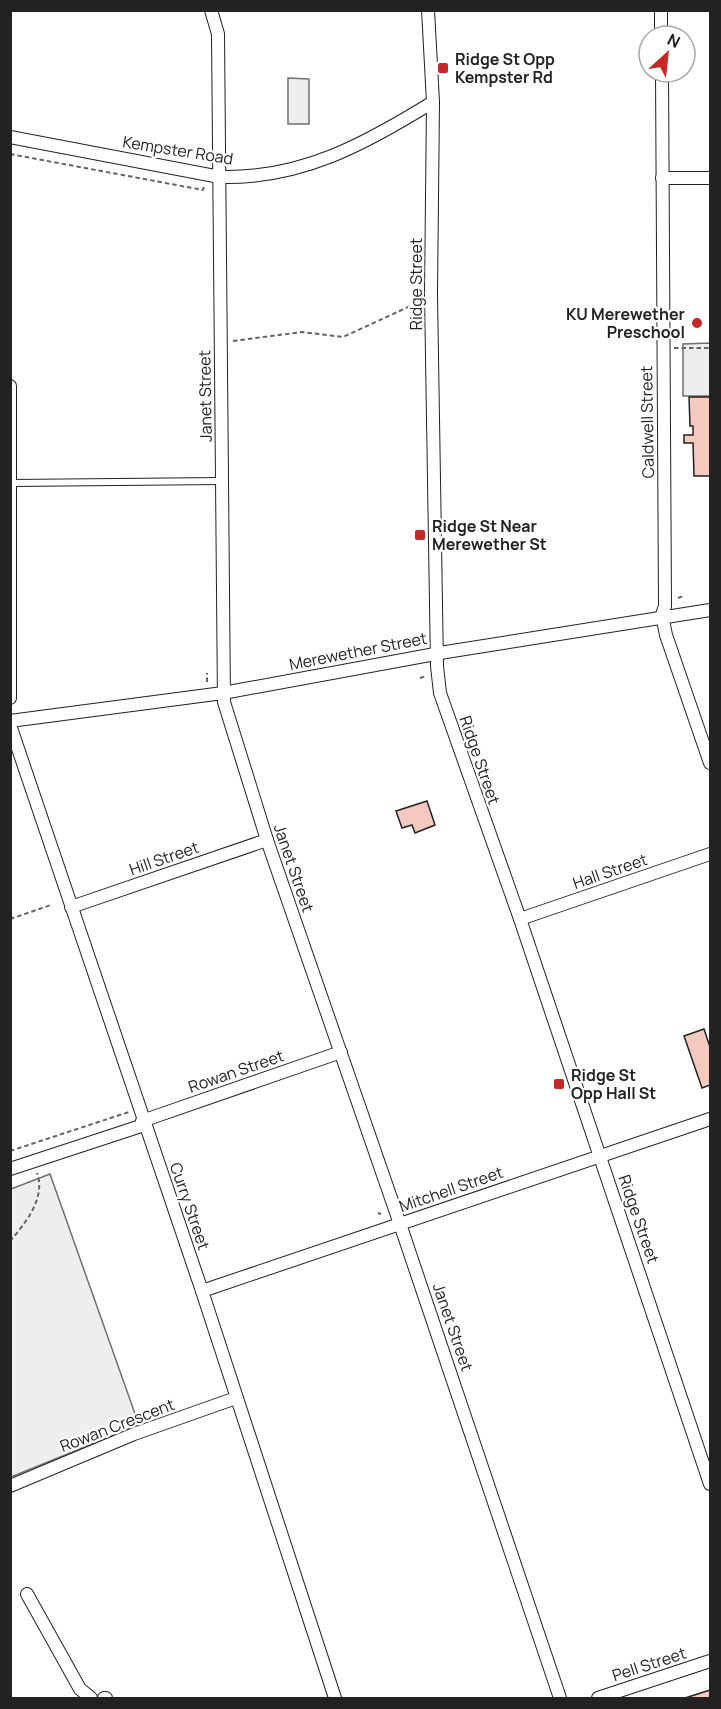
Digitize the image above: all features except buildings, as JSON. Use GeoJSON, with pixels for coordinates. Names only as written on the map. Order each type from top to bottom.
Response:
{"type":"FeatureCollection","features":[{"type":"Feature","properties":{"kind":"street","name":"Janet Street"},"geometry":{"type":"LineString","coordinates":[[211,10],[218,34],[223,693],[228,721],[560,1698]]}},
{"type":"Feature","properties":{"kind":"street","name":"Ridge Street"},"geometry":{"type":"LineString","coordinates":[[428,10],[433,102],[432,294],[436,654],[440,693],[520,919],[711,1484]]}},
{"type":"Feature","properties":{"kind":"street","name":"Caldwell Street"},"geometry":{"type":"LineString","coordinates":[[662,84],[665,606],[662,615],[666,635],[711,763]]}},
{"type":"Feature","properties":{"kind":"street","name":"Kempster Road"},"geometry":{"type":"LineString","coordinates":[[10,137],[220,177],[247,177],[322,162],[373,140],[433,102]]}},
{"type":"Feature","properties":{"kind":"street"},"geometry":{"type":"LineString","coordinates":[[662,177],[711,178]]}},
{"type":"Feature","properties":{"kind":"street"},"geometry":{"type":"LineString","coordinates":[[10,386],[10,698]]}},
{"type":"Feature","properties":{"kind":"street","name":"Merewether Street"},"geometry":{"type":"LineString","coordinates":[[10,723],[223,693],[662,615],[711,610]]}},
{"type":"Feature","properties":{"kind":"street","name":"Curry Street"},"geometry":{"type":"LineString","coordinates":[[10,723],[143,1123],[202,1292],[335,1698]]}},
{"type":"Feature","properties":{"kind":"street","name":"Hill Street"},"geometry":{"type":"LineString","coordinates":[[71,907],[267,840]]}},
{"type":"Feature","properties":{"kind":"street","name":"Hall Street"},"geometry":{"type":"LineString","coordinates":[[520,919],[711,854]]}},
{"type":"Feature","properties":{"kind":"street","name":"Rowan Street"},"geometry":{"type":"LineString","coordinates":[[143,1123],[341,1052]]}},
{"type":"Feature","properties":{"kind":"street","name":"Mitchell Street"},"geometry":{"type":"LineString","coordinates":[[202,1292],[711,1119]]}},
{"type":"Feature","properties":{"kind":"street"},"geometry":{"type":"LineString","coordinates":[[10,1169],[143,1123]]}},
{"type":"Feature","properties":{"kind":"street","name":"Rowan Crescent"},"geometry":{"type":"LineString","coordinates":[[10,1486],[134,1434],[236,1398]]}},
{"type":"Feature","properties":{"kind":"street"},"geometry":{"type":"LineString","coordinates":[[27,1594],[80,1689],[91,1698]]}},
{"type":"Feature","properties":{"kind":"street","name":"Pell Street"},"geometry":{"type":"LineString","coordinates":[[598,1698],[711,1661]]}},
{"type":"Feature","properties":{"kind":"lane"},"geometry":{"type":"LineString","coordinates":[[11,483],[223,481]]}},
{"type":"Feature","properties":{"kind":"path"},"geometry":{"type":"LineString","coordinates":[[10,154],[208,191]]}},
{"type":"Feature","properties":{"kind":"path"},"geometry":{"type":"LineString","coordinates":[[203,190],[204,183]]}},
{"type":"Feature","properties":{"kind":"path"},"geometry":{"type":"LineString","coordinates":[[230,341],[302,332],[343,337],[417,303]]}},
{"type":"Feature","properties":{"kind":"path"},"geometry":{"type":"LineString","coordinates":[[662,348],[711,348]]}},
{"type":"Feature","properties":{"kind":"path"},"geometry":{"type":"LineString","coordinates":[[678,598],[684,596],[682,601]]}},
{"type":"Feature","properties":{"kind":"path"},"geometry":{"type":"LineString","coordinates":[[420,678],[426,676]]}},
{"type":"Feature","properties":{"kind":"path"},"geometry":{"type":"LineString","coordinates":[[10,919],[51,905]]}},
{"type":"Feature","properties":{"kind":"path"},"geometry":{"type":"LineString","coordinates":[[10,1151],[129,1112]]}},
{"type":"Feature","properties":{"kind":"path"},"geometry":{"type":"LineString","coordinates":[[10,1241],[30,1213],[41,1189],[33,1161]]}},
{"type":"Feature","properties":{"kind":"shaded area"},"geometry":{"type":"Polygon","coordinates":[[[288,78],[309,79],[309,124],[288,124],[288,78]]]}},
{"type":"Feature","properties":{"kind":"shaded area"},"geometry":{"type":"Polygon","coordinates":[[[710,343],[710,396],[683,396],[683,344],[710,343]]]}},
{"type":"Feature","properties":{"kind":"shaded area"},"geometry":{"type":"Polygon","coordinates":[[[50,1174],[139,1425],[11,1477],[11,1189],[50,1174]]]}},
{"type":"Feature","properties":{"kind":"place","name":"Ridge St Opp Kempster Rd"},"geometry":{"type":"Point","coordinates":[443,68]}},
{"type":"Feature","properties":{"kind":"place","name":"KU Merewether Preschool"},"geometry":{"type":"Point","coordinates":[697,323]}},
{"type":"Feature","properties":{"kind":"place","name":"Ridge St Near Merewether St"},"geometry":{"type":"Point","coordinates":[420,535]}},
{"type":"Feature","properties":{"kind":"place","name":"Ridge St Opp Hall St"},"geometry":{"type":"Point","coordinates":[559,1084]}}]}
